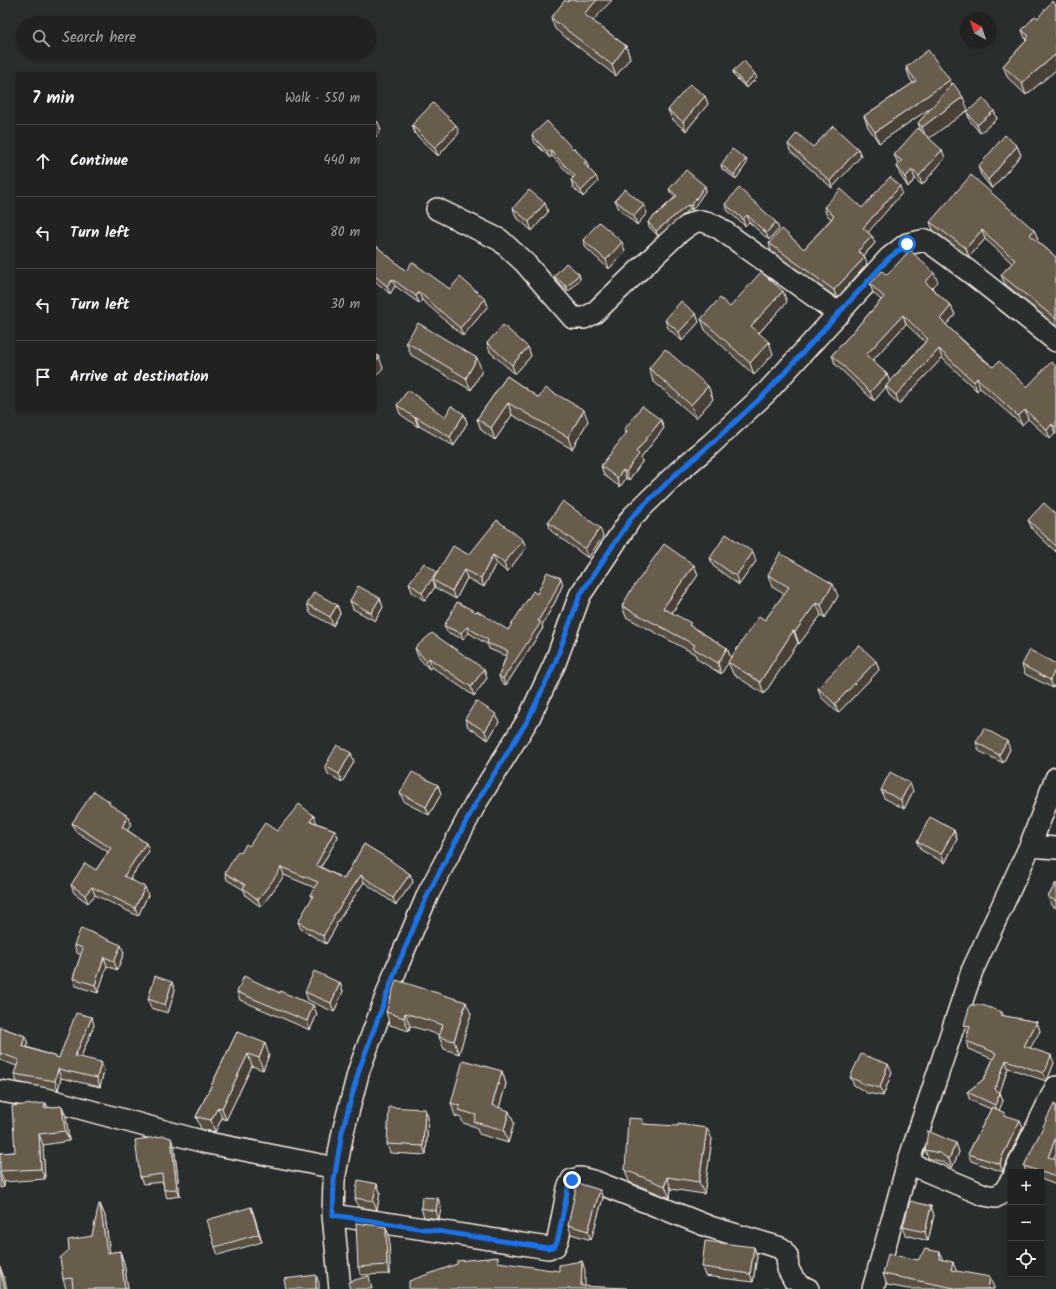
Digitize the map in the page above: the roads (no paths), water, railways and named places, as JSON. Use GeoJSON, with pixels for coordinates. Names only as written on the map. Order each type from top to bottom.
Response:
{"type":"FeatureCollection","features":[{"type":"Feature","properties":{"kind":"street"},"geometry":{"type":"LineString","coordinates":[[437,210],[500,240],[525,263],[573,318],[584,318],[594,313],[677,234],[692,223],[704,220],[720,228],[839,314]]}},
{"type":"Feature","properties":{"kind":"street"},"geometry":{"type":"LineString","coordinates":[[340,1289],[333,1215],[334,1180],[342,1132],[359,1070],[397,967],[428,894],[476,803],[529,718],[555,663],[580,595],[632,517],[672,477],[710,445],[766,393],[889,258],[907,244],[926,240],[1017,309],[1056,341]]}},
{"type":"Feature","properties":{"kind":"street"},"geometry":{"type":"LineString","coordinates":[[873,1289],[908,1163],[972,970],[1030,846],[1056,778]]}},
{"type":"Feature","properties":{"kind":"street"},"geometry":{"type":"LineString","coordinates":[[1030,846],[1056,848]]}},
{"type":"Feature","properties":{"kind":"street"},"geometry":{"type":"LineString","coordinates":[[1016,1169],[1056,1087]]}},
{"type":"Feature","properties":{"kind":"street"},"geometry":{"type":"LineString","coordinates":[[0,1091],[43,1098],[208,1143],[336,1168]]}},
{"type":"Feature","properties":{"kind":"street"},"geometry":{"type":"LineString","coordinates":[[908,1163],[984,1195],[995,1197],[1004,1192],[1008,1186]]}},
{"type":"Feature","properties":{"kind":"street"},"geometry":{"type":"LineString","coordinates":[[333,1215],[548,1248],[555,1246],[558,1239],[568,1188],[572,1180],[580,1178],[596,1182],[710,1227],[781,1248],[787,1256],[788,1270],[794,1280],[802,1287],[808,1289]]}}]}
